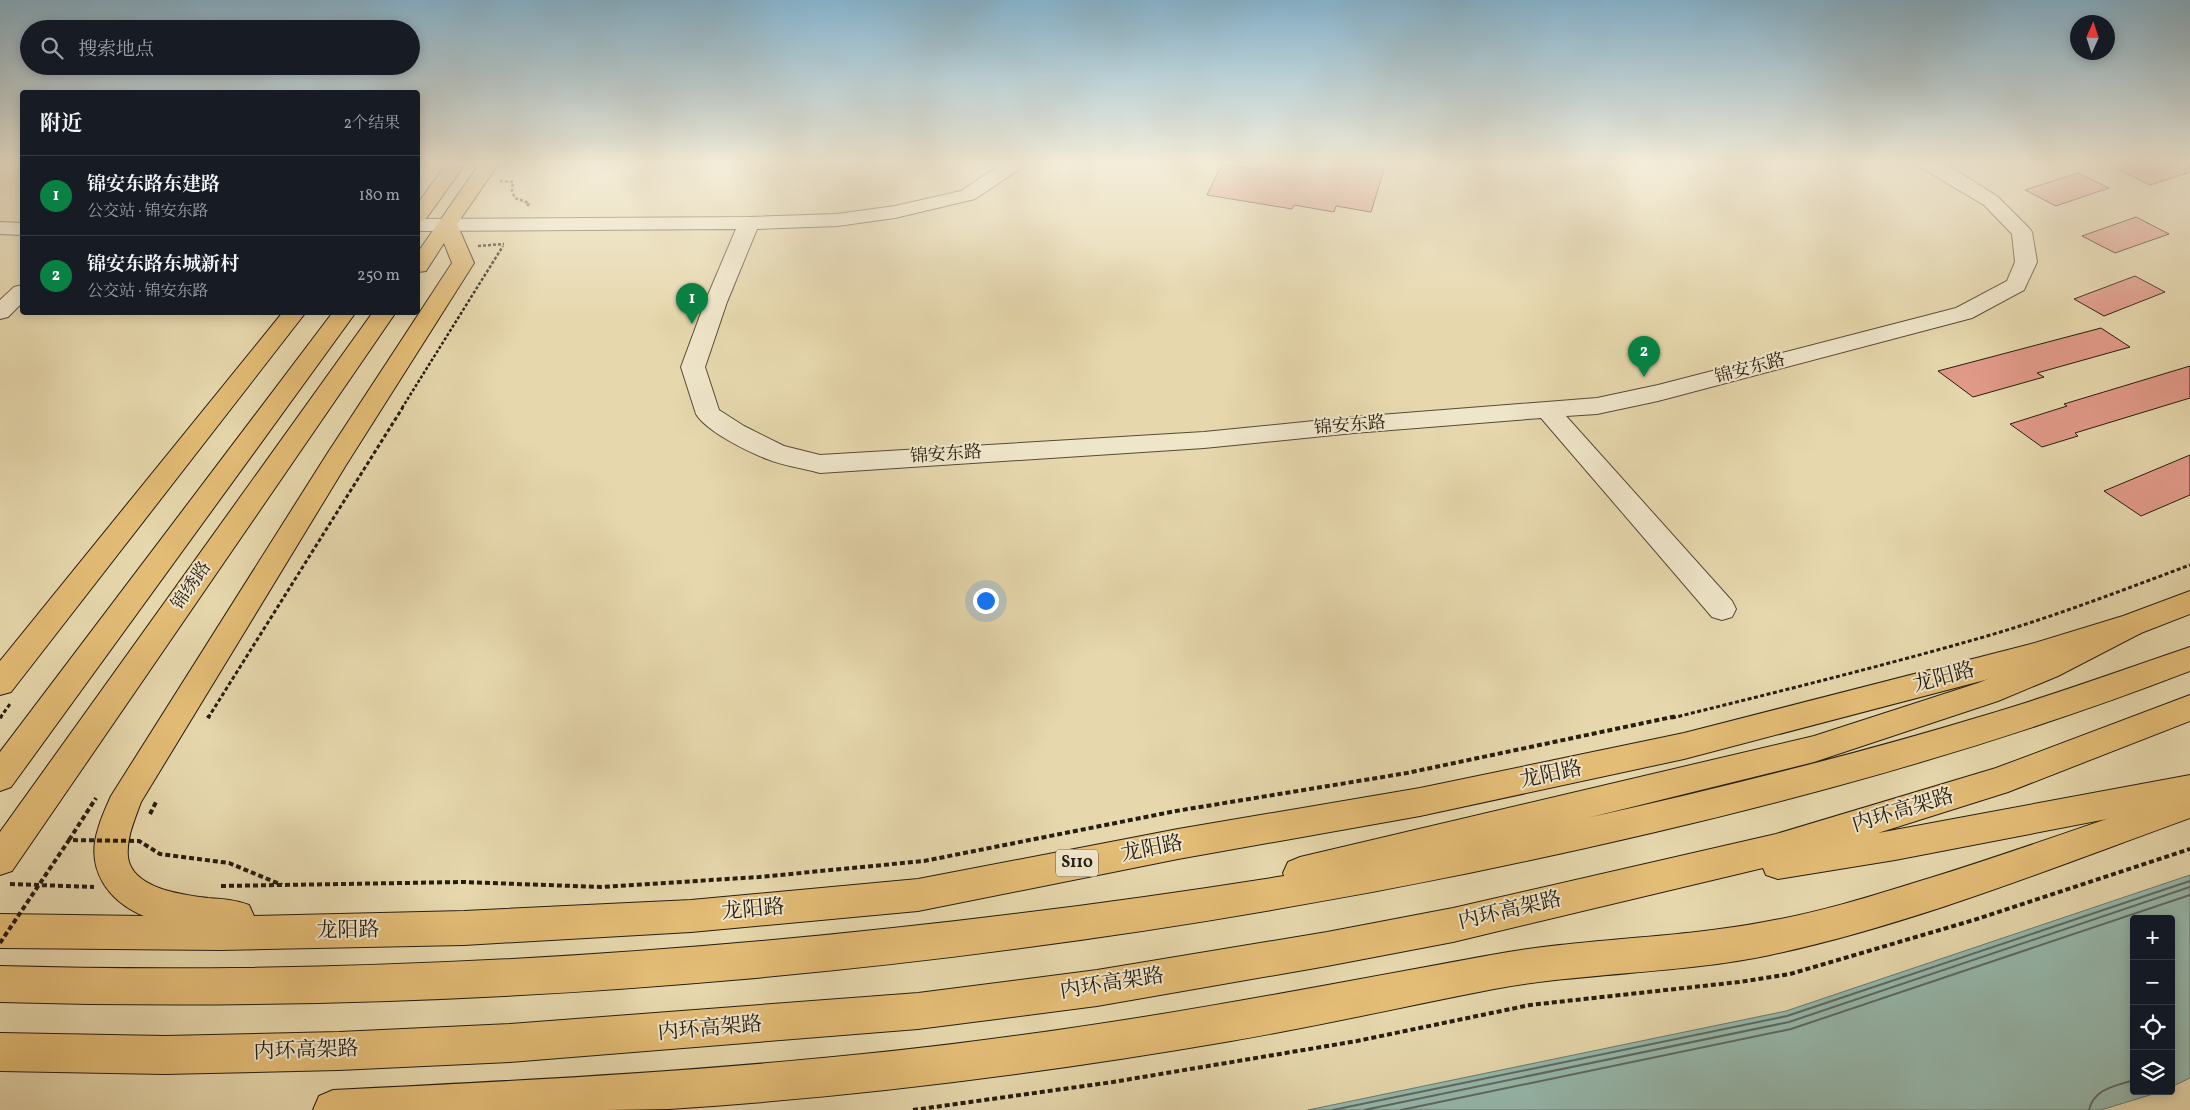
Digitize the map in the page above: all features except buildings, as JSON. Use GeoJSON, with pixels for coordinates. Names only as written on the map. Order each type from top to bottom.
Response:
{"type":"FeatureCollection","features":[{"type":"Feature","properties":{"kind":"main road"},"geometry":{"type":"LineString","coordinates":[[420,263],[453,215]]}},
{"type":"Feature","properties":{"kind":"main road"},"geometry":{"type":"LineString","coordinates":[[447,224],[463,263],[336,460],[120,809],[111,835],[111,858],[119,880],[136,896],[162,907],[203,914],[246,918],[464,928]]}},
{"type":"Feature","properties":{"kind":"main road"},"geometry":{"type":"LineString","coordinates":[[0,683],[294,315]]}},
{"type":"Feature","properties":{"kind":"main road"},"geometry":{"type":"LineString","coordinates":[[0,777],[343,315]]}},
{"type":"Feature","properties":{"kind":"main road","name":"锦绣路"},"geometry":{"type":"LineString","coordinates":[[0,860],[383,315]]}},
{"type":"Feature","properties":{"kind":"main road","name":"龙阳路"},"geometry":{"type":"LineString","coordinates":[[0,931],[221,933],[464,928],[691,916],[876,899],[959,888],[1178,844],[1420,802],[1674,748],[2031,656],[2132,625],[2190,602]]}},
{"type":"Feature","properties":{"kind":"main road"},"geometry":{"type":"LineString","coordinates":[[1092,923],[1814,749],[1995,688],[2047,668],[2132,625]]}},
{"type":"Feature","properties":{"kind":"main road"},"geometry":{"type":"LineString","coordinates":[[0,984],[197,987],[366,983],[530,976],[684,966],[918,945],[1092,923],[1308,890],[1429,867],[1741,798],[1956,739],[2148,675],[2190,659]]}},
{"type":"Feature","properties":{"kind":"main road","name":"内环高架路"},"geometry":{"type":"LineString","coordinates":[[0,1052],[165,1055],[339,1051],[491,1044],[663,1033],[918,1011],[1097,988],[1327,949],[1453,924],[1776,849],[1996,782],[2095,746],[2190,708]]}},
{"type":"Feature","properties":{"kind":"main road"},"geometry":{"type":"LineString","coordinates":[[1586,894],[1895,845],[2190,789]]}},
{"type":"Feature","properties":{"kind":"main road"},"geometry":{"type":"LineString","coordinates":[[333,1110],[665,1090],[919,1067],[1107,1042],[1344,1002],[1515,968],[1728,946],[1800,932],[1904,902],[1998,872],[2190,804]]}},
{"type":"Feature","properties":{"kind":"street"},"geometry":{"type":"LineString","coordinates":[[420,225],[748,223],[837,220],[875,215]]}},
{"type":"Feature","properties":{"kind":"street","name":"锦安东路"},"geometry":{"type":"LineString","coordinates":[[748,223],[707,325],[693,368],[708,414],[735,432],[776,453],[820,464],[1204,440],[1354,425],[1597,406],[1658,393],[1964,312],[2016,285],[2026,262],[2022,232],[2005,215]]}},
{"type":"Feature","properties":{"kind":"street"},"geometry":{"type":"LineString","coordinates":[[0,228],[20,228]]}},
{"type":"Feature","properties":{"kind":"street"},"geometry":{"type":"LineString","coordinates":[[0,312],[20,294]]}},
{"type":"Feature","properties":{"kind":"street"},"geometry":{"type":"LineString","coordinates":[[1548,411],[1722,610]]}},
{"type":"Feature","properties":{"kind":"path"},"geometry":{"type":"LineString","coordinates":[[203,725],[503,246]]}},
{"type":"Feature","properties":{"kind":"path"},"geometry":{"type":"LineString","coordinates":[[213,886],[463,882],[600,887],[759,877],[940,858],[1167,813],[1407,773],[1675,717],[1787,690],[1987,636],[2059,614],[2190,566]]}},
{"type":"Feature","properties":{"kind":"path"},"geometry":{"type":"LineString","coordinates":[[147,821],[158,800]]}},
{"type":"Feature","properties":{"kind":"path"},"geometry":{"type":"LineString","coordinates":[[139,841],[142,834]]}},
{"type":"Feature","properties":{"kind":"path"},"geometry":{"type":"LineString","coordinates":[[0,943],[69,840],[139,841],[160,854],[229,863],[282,885]]}},
{"type":"Feature","properties":{"kind":"path"},"geometry":{"type":"LineString","coordinates":[[913,1110],[1123,1080],[1357,1041],[1530,1006],[1739,982],[1790,974],[1974,920],[2190,850]]}},
{"type":"Feature","properties":{"kind":"path"},"geometry":{"type":"LineString","coordinates":[[0,884],[108,888],[123,883]]}},
{"type":"Feature","properties":{"kind":"water"},"geometry":{"type":"Polygon","coordinates":[[[2190,875],[2190,1078],[2175,1085],[2175,915],[2130,915],[2130,1095],[2150,1095],[2101,1110],[1308,1110],[1786,1011],[2190,875]]]}},
{"type":"Feature","properties":{"kind":"place","name":"锦安东路东建路"},"geometry":{"type":"Point","coordinates":[692,324]}},
{"type":"Feature","properties":{"kind":"place","name":"锦安东路东城新村"},"geometry":{"type":"Point","coordinates":[1644,377]}}]}
